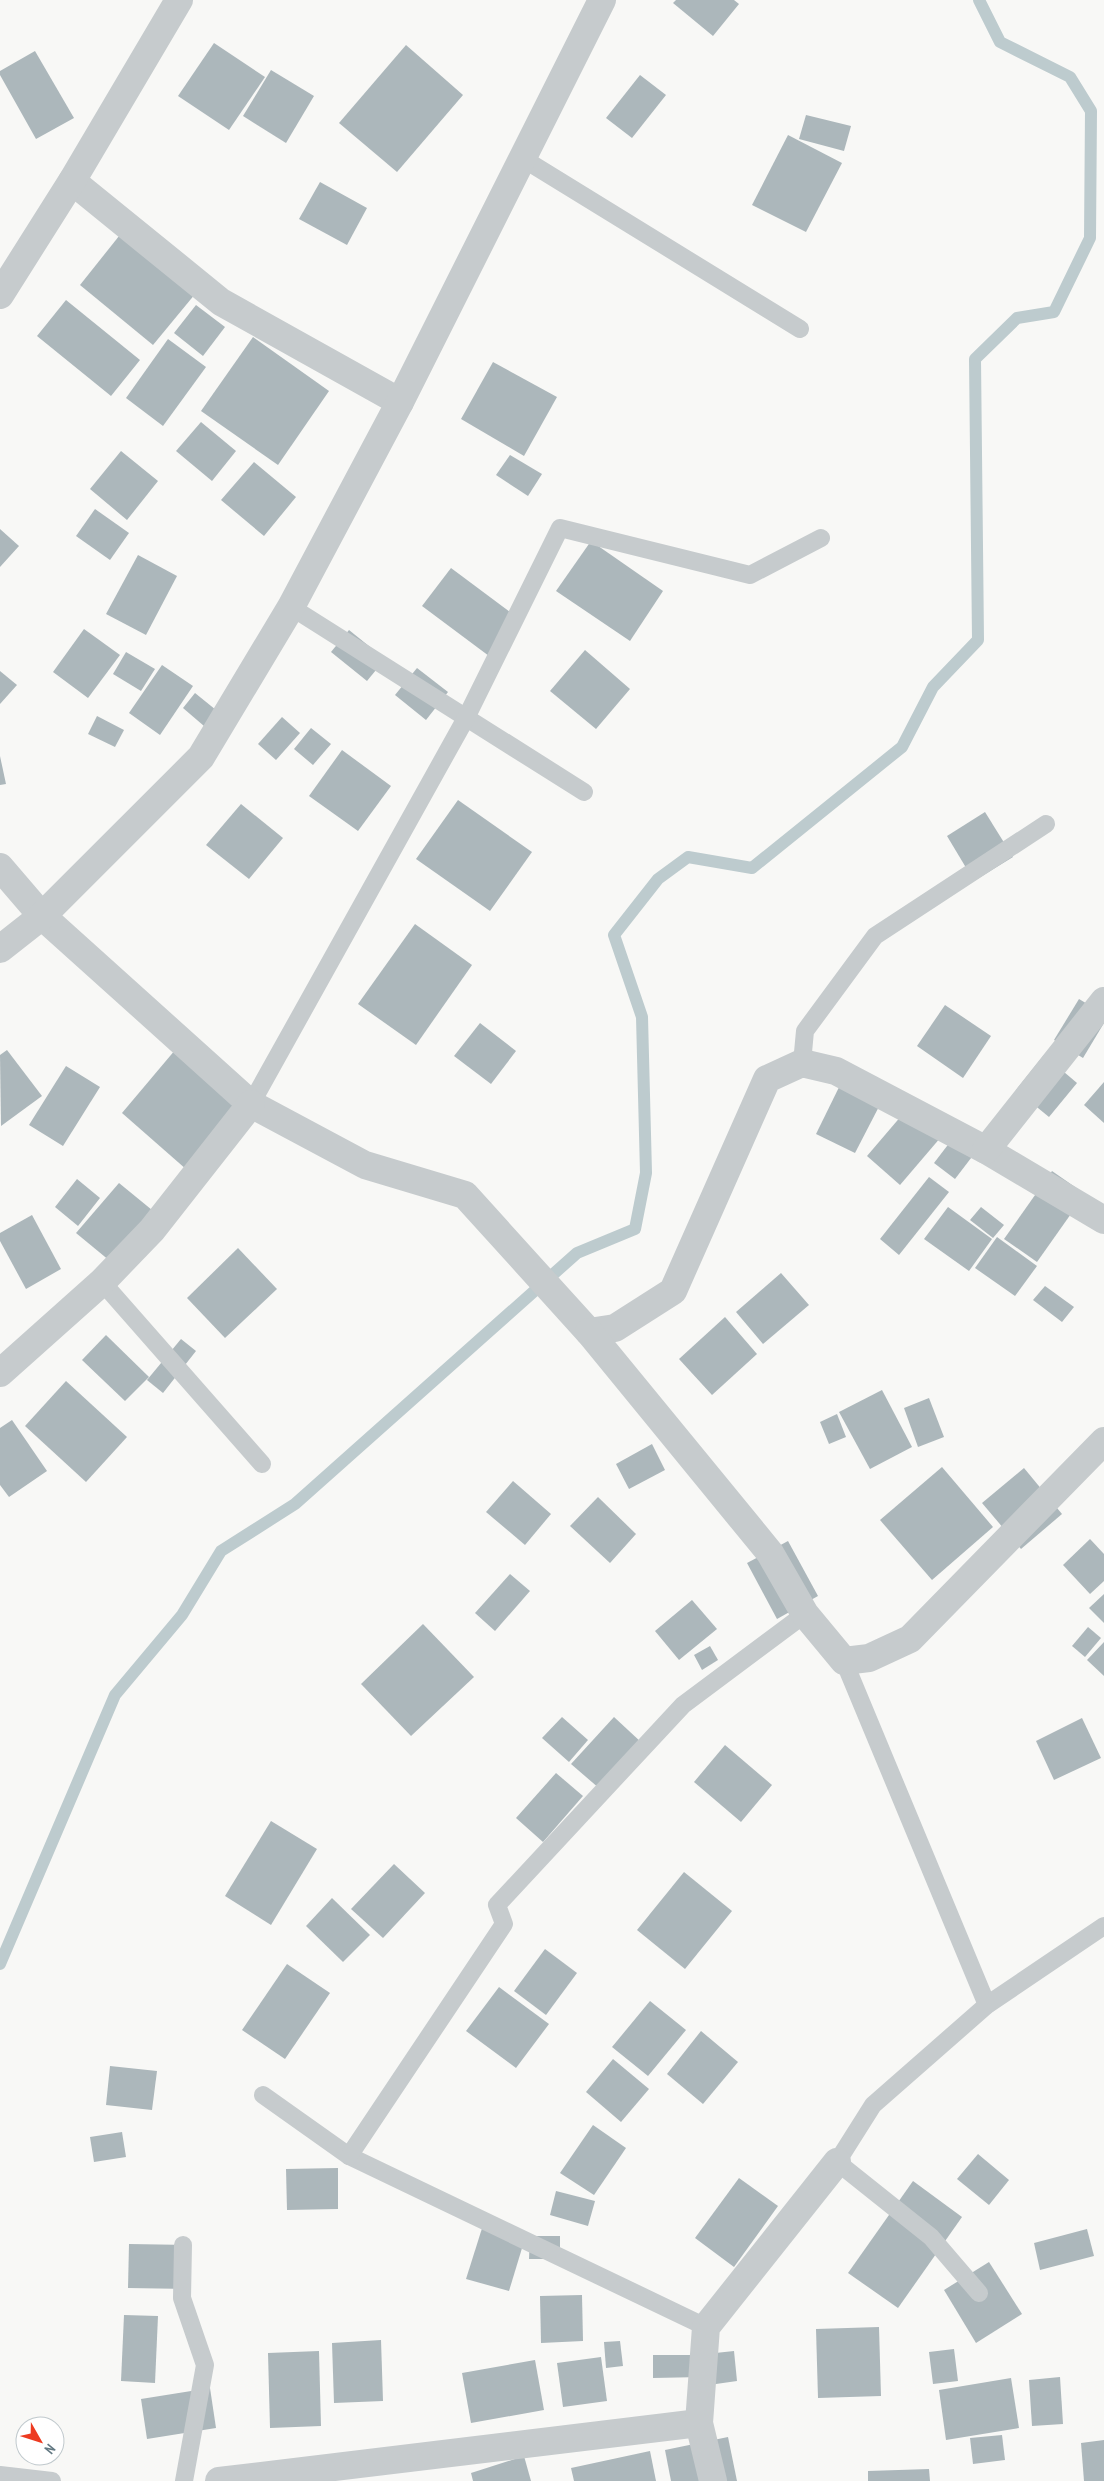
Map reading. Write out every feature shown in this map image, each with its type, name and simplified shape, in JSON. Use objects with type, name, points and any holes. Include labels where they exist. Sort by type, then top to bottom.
[{"type":"street","points":[[0,295],[72,181],[178,0]]},
{"type":"street","points":[[0,949],[42,916],[201,757],[291,607],[400,402],[602,0]]},
{"type":"street","points":[[72,181],[221,302],[400,402]]},
{"type":"street","points":[[0,867],[42,916],[251,1104],[365,1165],[465,1195],[589,1332],[770,1553],[805,1614],[844,1661],[869,1658],[910,1639],[1104,1442]]},
{"type":"street","points":[[986,1150],[1104,1001]]},
{"type":"street","points":[[589,1332],[615,1328],[673,1291],[767,1079],[802,1063],[836,1071],[986,1150],[1104,1220]]},
{"type":"street","points":[[0,1373],[102,1282],[152,1230],[251,1104]]},
{"type":"street","points":[[713,2481],[699,2423],[706,2327],[837,2162]]},
{"type":"street","points":[[220,2481],[699,2423]]},
{"type":"lane","points":[[522,158],[800,329]]},
{"type":"lane","points":[[251,1104],[466,718],[560,528],[750,575],[821,538]]},
{"type":"lane","points":[[291,607],[584,792]]},
{"type":"lane","points":[[802,1063],[805,1031],[875,936],[1046,824]]},
{"type":"lane","points":[[102,1282],[262,1464]]},
{"type":"lane","points":[[349,2156],[504,1924],[497,1905],[684,1705],[805,1614]]},
{"type":"lane","points":[[844,1661],[987,2005]]},
{"type":"lane","points":[[978,2294],[931,2237],[837,2162],[873,2105],[987,2005],[1104,1926]]},
{"type":"lane","points":[[263,2095],[349,2156],[706,2327]]},
{"type":"lane","points":[[182,2245],[182,2298],[205,2366],[184,2481]]},
{"type":"lane","points":[[0,2474],[52,2481]]},
{"type":"building","points":[[676,0],[734,0],[739,4],[713,36],[673,3]]},
{"type":"building","points":[[214,43],[265,77],[229,130],[178,96]]},
{"type":"building","points":[[406,45],[463,95],[397,172],[339,123]]},
{"type":"building","points":[[35,51],[74,118],[36,139],[0,75],[0,71]]},
{"type":"building","points":[[271,70],[314,96],[286,143],[243,116]]},
{"type":"building","points":[[640,75],[666,95],[632,138],[606,118]]},
{"type":"building","points":[[806,115],[851,126],[844,151],[799,139]]},
{"type":"building","points":[[788,135],[842,163],[806,232],[752,205]]},
{"type":"building","points":[[320,182],[367,208],[347,245],[299,219]]},
{"type":"building","points":[[131,221],[205,282],[153,345],[80,285]]},
{"type":"building","points":[[66,300],[140,360],[111,396],[37,336]]},
{"type":"building","points":[[196,305],[225,327],[203,356],[174,333]]},
{"type":"building","points":[[253,337],[329,391],[278,465],[201,411]]},
{"type":"building","points":[[168,339],[206,367],[163,426],[126,398]]},
{"type":"building","points":[[493,362],[557,397],[524,456],[461,419]]},
{"type":"building","points":[[201,422],[236,451],[212,481],[176,451]]},
{"type":"building","points":[[121,451],[158,481],[127,520],[90,489]]},
{"type":"building","points":[[510,455],[542,474],[528,496],[496,475]]},
{"type":"building","points":[[254,462],[296,497],[264,536],[221,500]]},
{"type":"building","points":[[95,509],[129,533],[110,560],[76,536]]},
{"type":"building","points":[[0,529],[19,546],[0,567]]},
{"type":"building","points":[[591,541],[663,591],[630,641],[556,591]]},
{"type":"building","points":[[138,555],[177,576],[146,635],[106,614]]},
{"type":"building","points":[[451,568],[518,618],[489,656],[422,606]]},
{"type":"building","points":[[84,629],[120,655],[88,698],[53,672]]},
{"type":"building","points":[[349,630],[385,659],[367,681],[331,652]]},
{"type":"building","points":[[585,650],[630,689],[596,729],[550,691]]},
{"type":"building","points":[[126,652],[155,669],[141,691],[113,674]]},
{"type":"building","points":[[162,665],[193,686],[160,735],[129,713]]},
{"type":"building","points":[[417,668],[448,692],[426,720],[395,695]]},
{"type":"building","points":[[0,671],[17,685],[0,704]]},
{"type":"building","points":[[195,693],[216,710],[204,726],[183,708]]},
{"type":"building","points":[[97,716],[124,730],[115,747],[88,734]]},
{"type":"building","points":[[282,717],[300,733],[276,760],[258,744]]},
{"type":"building","points":[[311,728],[331,744],[313,765],[294,749]]},
{"type":"building","points":[[342,750],[391,786],[358,831],[309,796]]},
{"type":"building","points":[[0,756],[6,784],[0,785]]},
{"type":"building","points":[[458,800],[532,852],[490,911],[416,859]]},
{"type":"building","points":[[241,804],[283,838],[249,879],[206,845]]},
{"type":"building","points":[[985,812],[1013,857],[974,881],[947,836]]},
{"type":"building","points":[[415,924],[472,965],[416,1045],[358,1004]]},
{"type":"building","points":[[1079,999],[1104,1014],[1104,1023],[1083,1058],[1054,1040]]},
{"type":"building","points":[[945,1005],[991,1036],[963,1078],[917,1046]]},
{"type":"building","points":[[480,1023],[516,1051],[491,1084],[454,1056]]},
{"type":"building","points":[[181,1043],[255,1106],[195,1177],[122,1113]]},
{"type":"building","points":[[7,1050],[42,1096],[1,1126],[0,1055]]},
{"type":"building","points":[[1044,1055],[1077,1083],[1049,1117],[1016,1090]]},
{"type":"building","points":[[66,1066],[100,1087],[63,1146],[29,1125]]},
{"type":"building","points":[[846,1073],[886,1093],[855,1153],[816,1134]]},
{"type":"building","points":[[1104,1082],[1104,1123],[1084,1105]]},
{"type":"building","points":[[908,1108],[941,1137],[900,1185],[867,1156]]},
{"type":"building","points":[[960,1129],[981,1145],[955,1179],[934,1163]]},
{"type":"building","points":[[1052,1171],[1085,1194],[1037,1262],[1004,1239]]},
{"type":"building","points":[[929,1177],[949,1192],[899,1255],[880,1239]]},
{"type":"building","points":[[77,1179],[100,1198],[78,1226],[55,1207]]},
{"type":"building","points":[[119,1183],[152,1210],[110,1261],[76,1233]]},
{"type":"building","points":[[948,1207],[992,1239],[969,1271],[924,1239]]},
{"type":"building","points":[[981,1207],[1004,1225],[993,1238],[970,1220]]},
{"type":"building","points":[[32,1215],[61,1269],[26,1289],[0,1241],[0,1233]]},
{"type":"building","points":[[997,1237],[1037,1266],[1015,1296],[975,1268]]},
{"type":"building","points":[[238,1248],[277,1289],[225,1338],[187,1298]]},
{"type":"building","points":[[781,1273],[809,1305],[763,1344],[736,1312]]},
{"type":"building","points":[[1045,1286],[1074,1307],[1062,1322],[1033,1300]]},
{"type":"building","points":[[725,1317],[757,1354],[712,1395],[679,1359]]},
{"type":"building","points":[[106,1335],[149,1377],[125,1401],[82,1360]]},
{"type":"building","points":[[181,1339],[196,1351],[163,1393],[147,1380]]},
{"type":"building","points":[[66,1381],[127,1437],[86,1482],[25,1426]]},
{"type":"building","points":[[882,1390],[912,1447],[870,1469],[839,1412]]},
{"type":"building","points":[[929,1398],[944,1437],[918,1447],[904,1408]]},
{"type":"building","points":[[837,1414],[846,1437],[829,1444],[820,1422]]},
{"type":"building","points":[[12,1420],[47,1471],[9,1497],[0,1485],[0,1428]]},
{"type":"building","points":[[652,1444],[665,1470],[629,1489],[616,1464]]},
{"type":"building","points":[[942,1467],[993,1527],[932,1580],[880,1520]]},
{"type":"building","points":[[1024,1468],[1062,1514],[1021,1549],[982,1503]]},
{"type":"building","points":[[513,1481],[551,1514],[525,1545],[486,1512]]},
{"type":"building","points":[[598,1497],[636,1534],[610,1563],[570,1526]]},
{"type":"building","points":[[1090,1539],[1104,1554],[1104,1581],[1090,1594],[1063,1565]]},
{"type":"building","points":[[788,1541],[818,1596],[777,1619],[747,1563]]},
{"type":"building","points":[[510,1574],[530,1591],[495,1631],[475,1613]]},
{"type":"building","points":[[1104,1594],[1104,1623],[1089,1608]]},
{"type":"building","points":[[692,1600],[717,1629],[679,1660],[655,1631]]},
{"type":"building","points":[[423,1624],[474,1677],[411,1736],[361,1684]]},
{"type":"building","points":[[1088,1627],[1101,1638],[1085,1657],[1072,1646]]},
{"type":"building","points":[[1104,1642],[1104,1676],[1087,1660]]},
{"type":"building","points":[[710,1646],[718,1660],[702,1670],[694,1655]]},
{"type":"building","points":[[562,1717],[588,1740],[569,1762],[542,1738]]},
{"type":"building","points":[[614,1717],[642,1743],[600,1789],[571,1764]]},
{"type":"building","points":[[1082,1718],[1101,1758],[1054,1780],[1036,1741]]},
{"type":"building","points":[[725,1745],[772,1785],[741,1822],[694,1782]]},
{"type":"building","points":[[556,1773],[583,1796],[543,1842],[516,1818]]},
{"type":"building","points":[[271,1821],[317,1849],[271,1925],[225,1896]]},
{"type":"building","points":[[394,1864],[425,1893],[383,1938],[351,1909]]},
{"type":"building","points":[[684,1872],[732,1911],[685,1969],[637,1930]]},
{"type":"building","points":[[332,1898],[370,1935],[343,1962],[306,1926]]},
{"type":"building","points":[[545,1949],[577,1973],[546,2015],[514,1991]]},
{"type":"building","points":[[287,1964],[330,1993],[285,2059],[242,2030]]},
{"type":"building","points":[[499,1987],[549,2024],[516,2068],[466,2031]]},
{"type":"building","points":[[650,2001],[686,2030],[648,2076],[612,2047]]},
{"type":"building","points":[[701,2031],[738,2062],[703,2104],[667,2074]]},
{"type":"building","points":[[613,2059],[649,2089],[621,2122],[586,2092]]},
{"type":"building","points":[[110,2066],[157,2071],[152,2110],[106,2105]]},
{"type":"building","points":[[593,2125],[626,2148],[594,2195],[560,2173]]},
{"type":"building","points":[[122,2132],[126,2157],[94,2162],[90,2137]]},
{"type":"building","points":[[978,2154],[1009,2180],[989,2205],[957,2179]]},
{"type":"building","points":[[338,2168],[338,2209],[287,2210],[286,2169]]},
{"type":"building","points":[[739,2178],[778,2206],[734,2267],[695,2238]]},
{"type":"building","points":[[913,2181],[962,2217],[898,2308],[848,2273]]},
{"type":"building","points":[[556,2191],[595,2201],[588,2226],[550,2215]]},
{"type":"building","points":[[484,2222],[526,2235],[509,2291],[466,2279]]},
{"type":"building","points":[[1087,2229],[1094,2256],[1040,2270],[1034,2243]]},
{"type":"building","points":[[530,2236],[560,2236],[560,2259],[529,2259]]},
{"type":"building","points":[[129,2244],[190,2245],[189,2289],[128,2288]]},
{"type":"building","points":[[989,2262],[1022,2314],[976,2343],[944,2290]]},
{"type":"building","points":[[582,2295],[583,2341],[541,2343],[540,2296]]},
{"type":"building","points":[[124,2315],[158,2316],[155,2383],[121,2381]]},
{"type":"building","points":[[879,2327],[881,2396],[818,2398],[816,2329]]},
{"type":"building","points":[[381,2340],[383,2401],[334,2403],[332,2343]]},
{"type":"building","points":[[620,2341],[623,2366],[606,2368],[604,2342]]},
{"type":"building","points":[[954,2349],[958,2381],[933,2384],[929,2352]]},
{"type":"building","points":[[319,2351],[321,2426],[270,2428],[268,2353]]},
{"type":"building","points":[[734,2351],[737,2381],[709,2385],[706,2354]]},
{"type":"building","points":[[653,2355],[702,2355],[702,2377],[653,2378]]},
{"type":"building","points":[[601,2357],[607,2401],[563,2407],[557,2363]]},
{"type":"building","points":[[535,2360],[544,2410],[471,2423],[462,2373]]},
{"type":"building","points":[[1060,2377],[1063,2424],[1032,2426],[1029,2380]]},
{"type":"building","points":[[1011,2378],[1019,2428],[946,2440],[939,2390]]},
{"type":"building","points":[[210,2388],[216,2428],[147,2439],[141,2399]]},
{"type":"building","points":[[1002,2435],[1005,2460],[973,2464],[970,2438]]},
{"type":"building","points":[[728,2437],[737,2481],[671,2481],[665,2450]]},
{"type":"building","points":[[1104,2440],[1104,2481],[1084,2481],[1081,2443]]},
{"type":"building","points":[[650,2451],[656,2481],[574,2481],[571,2468]]},
{"type":"building","points":[[524,2456],[531,2481],[473,2481],[471,2473]]},
{"type":"building","points":[[929,2469],[930,2481],[868,2481],[868,2471]]},
{"type":"waterway","points":[[0,1964],[115,1695],[182,1615],[221,1551],[295,1504],[577,1253],[635,1229],[646,1173],[642,1017],[614,935],[658,879],[688,857],[752,868],[902,747],[933,687],[978,640],[975,359],[1017,318],[1054,312],[1090,238],[1091,111],[1070,77],[1000,42],[979,0]]}]
